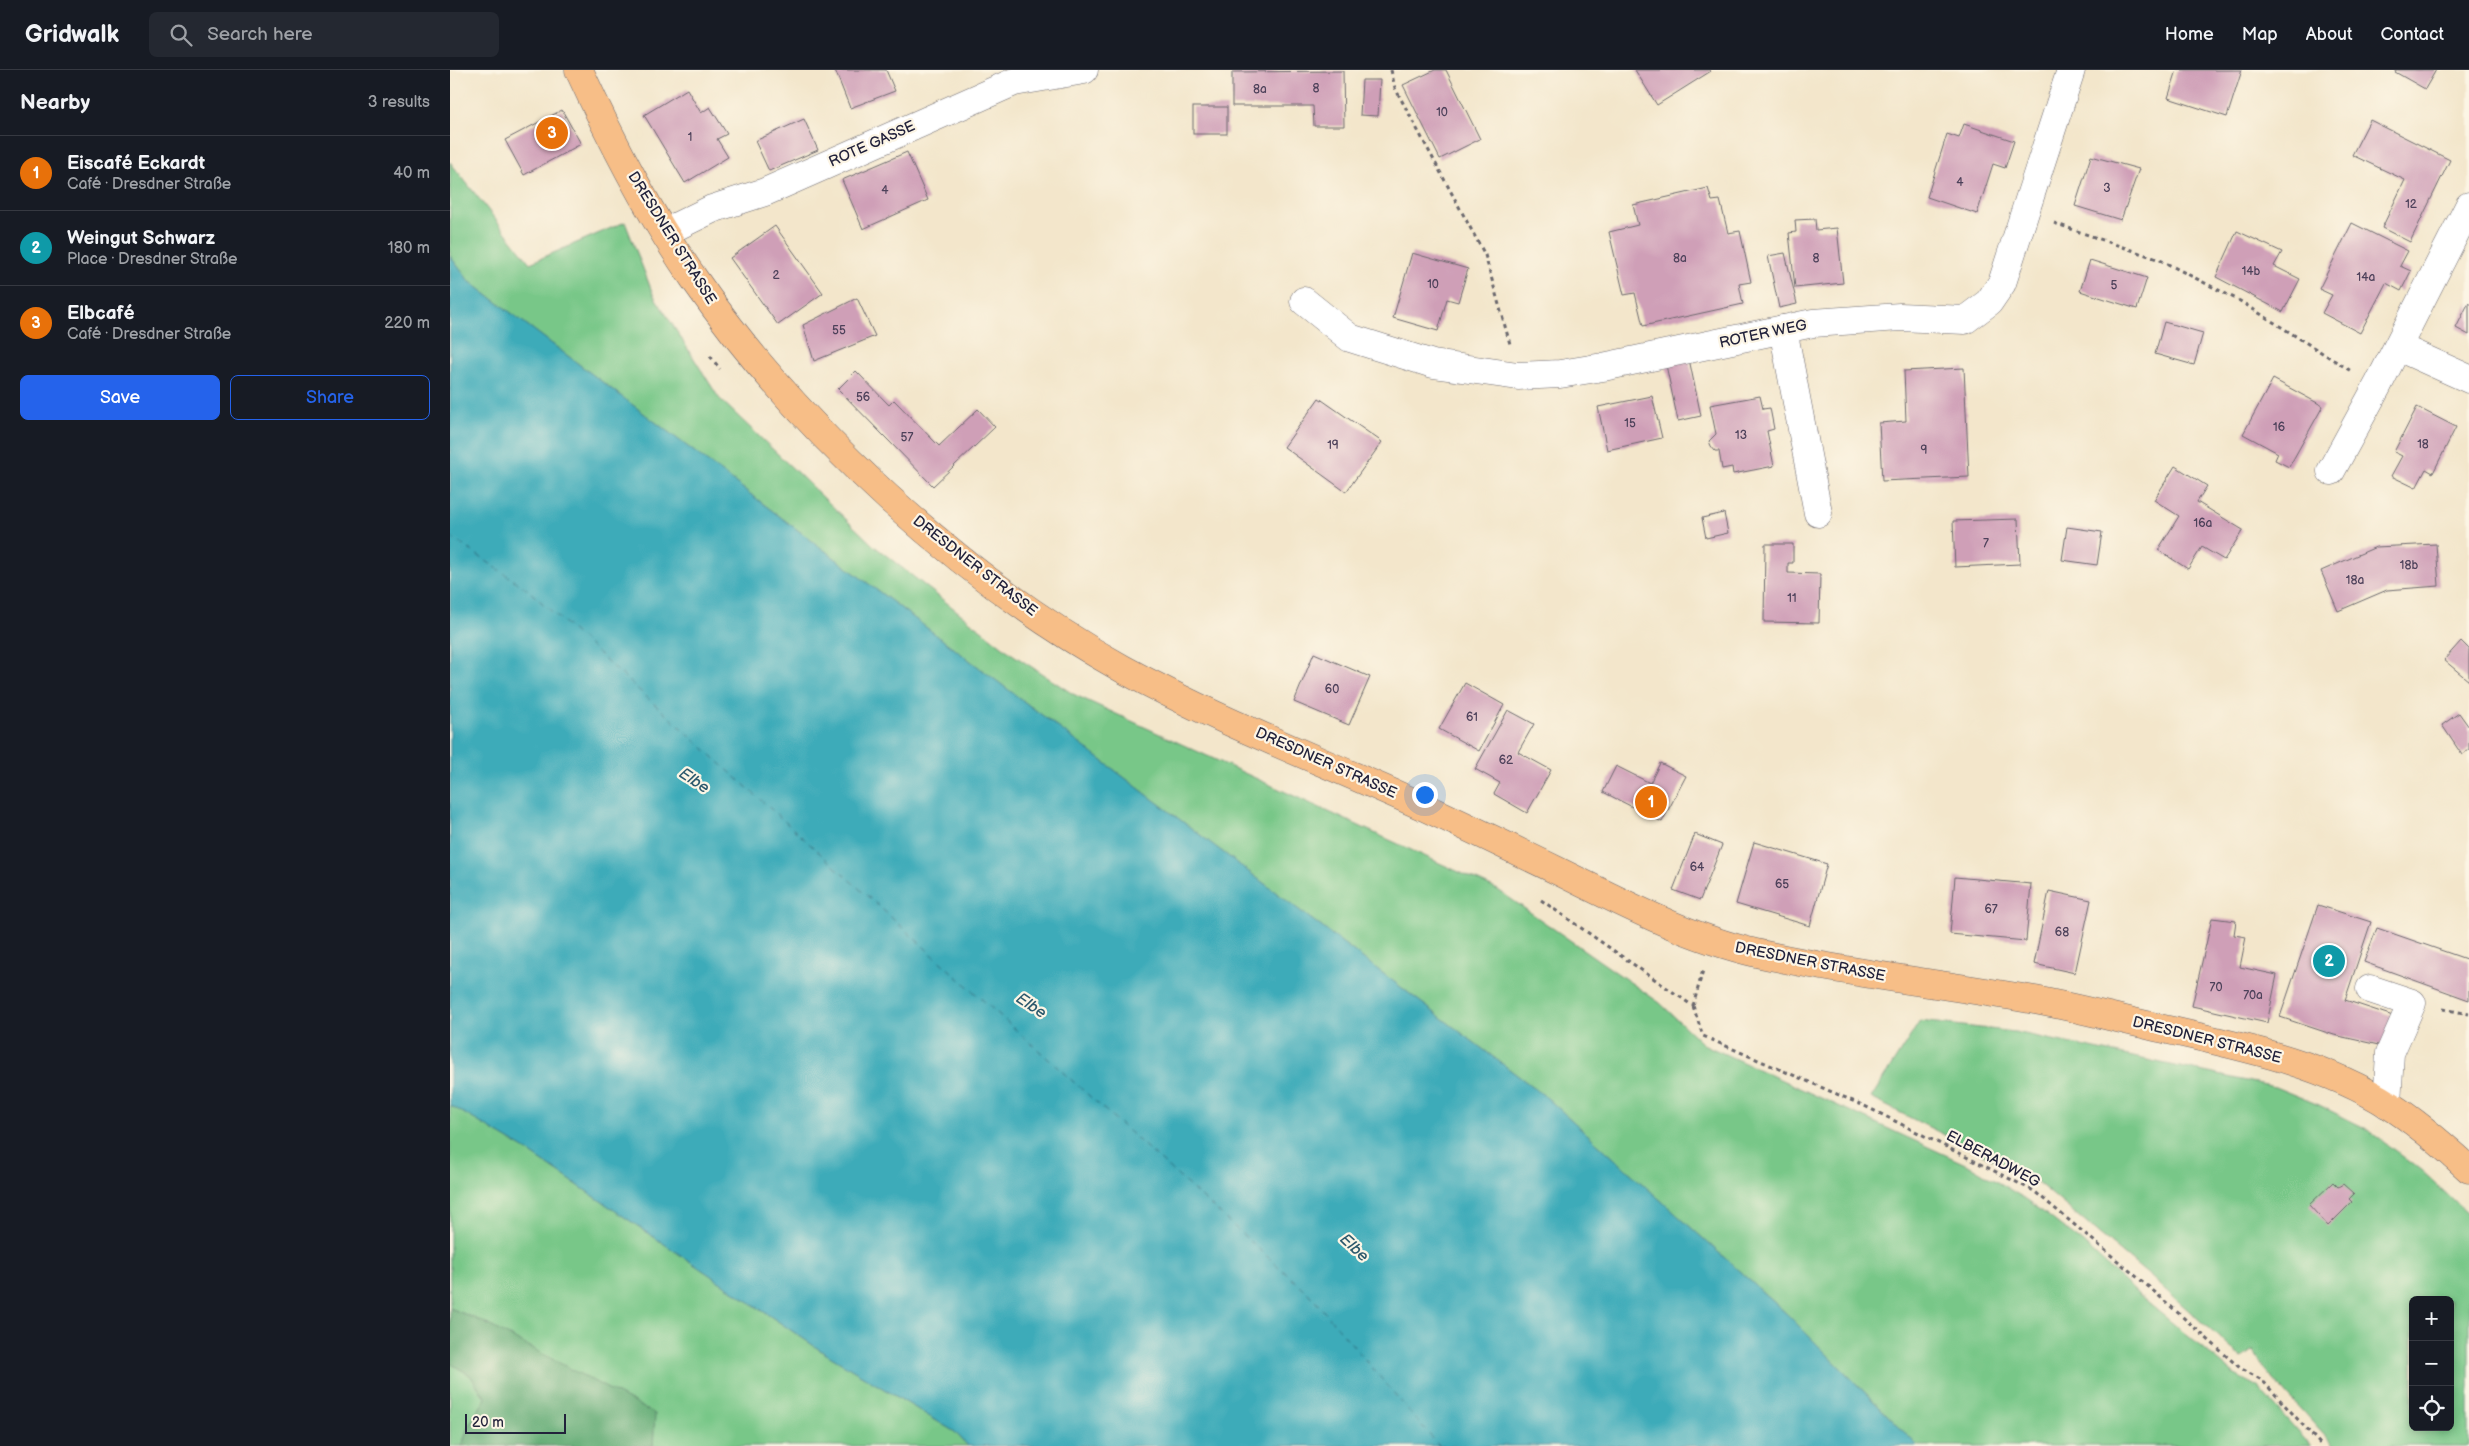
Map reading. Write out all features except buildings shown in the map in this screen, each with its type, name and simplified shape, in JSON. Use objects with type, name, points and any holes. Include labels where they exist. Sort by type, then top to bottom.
[{"type":"main road","name":"DRESDNER STRASSE","points":[[579,70],[645,200],[691,274],[718,313],[806,418],[912,517],[977,570],[1043,619],[1123,668],[1207,710],[1519,851],[1650,917],[1710,940],[1762,955],[1853,972],[2036,1000],[2234,1045],[2297,1062],[2387,1104],[2445,1146],[2469,1169]]},
{"type":"street","name":"ROTE GASSE","points":[[665,232],[712,209],[765,192],[1014,82],[1084,70]]},
{"type":"street","name":"ROTER WEG","points":[[1304,301],[1350,338],[1433,364],[1518,376],[1560,374],[1603,367],[1783,329],[1869,318],[1900,317],[1965,320],[1990,302],[2002,284],[2071,70]]},
{"type":"street","points":[[2331,472],[2378,385],[2469,206]]},
{"type":"street","points":[[1783,329],[1818,513]]},
{"type":"street","points":[[2398,346],[2469,379]]},
{"type":"street","points":[[2370,989],[2412,1003],[2390,1054],[2387,1104]]},
{"type":"path","points":[[1391,70],[1395,88],[1485,255],[1512,350]]},
{"type":"path","points":[[2055,223],[2160,260],[2240,301],[2335,362],[2378,385]]},
{"type":"path","name":"ELBERADWEG","points":[[1710,940],[1693,1006],[1703,1036],[1869,1108],[2034,1191],[2149,1286],[2240,1368],[2262,1380],[2322,1446]]},
{"type":"green space","points":[[450,162],[530,263],[625,222],[653,294],[719,398],[873,545],[1012,654],[1073,694],[1498,890],[1660,1003],[1703,1044],[1972,1167],[2029,1201],[2083,1243],[2141,1297],[2235,1375],[2258,1387],[2311,1446],[1918,1446],[1788,1315],[1546,1097],[469,281],[450,256]]},
{"type":"green space","points":[[1920,1021],[2015,1032],[2275,1087],[2319,1105],[2365,1128],[2422,1171],[2469,1215],[2469,1446],[2334,1446],[2264,1369],[2253,1350],[2242,1358],[2151,1277],[2036,1181],[1871,1098]]},
{"type":"green space","points":[[450,1105],[526,1150],[823,1352],[955,1432],[968,1446],[653,1446],[515,1341],[481,1321],[450,1308]]},
{"type":"green space","points":[[450,1308],[481,1321],[655,1414],[653,1446],[462,1446],[468,1427],[486,1398],[470,1375],[450,1363]]},
{"type":"green space","points":[[450,1363],[470,1375],[486,1399],[468,1427],[462,1446],[450,1446]]},
{"type":"water","name":"Elbe","points":[[450,256],[469,281],[1546,1097],[1788,1315],[1918,1446],[968,1446],[955,1432],[823,1352],[526,1150],[450,1105]]},
{"type":"ferry route","points":[[450,536],[528,590],[1310,1295],[1439,1446]]},
{"type":"place","name":"Elbcafé","points":[[552,133]]},
{"type":"place","name":"Eiscafé Eckardt","points":[[1651,802]]},
{"type":"place","name":"Weingut Schwarz","points":[[2329,961]]}]
